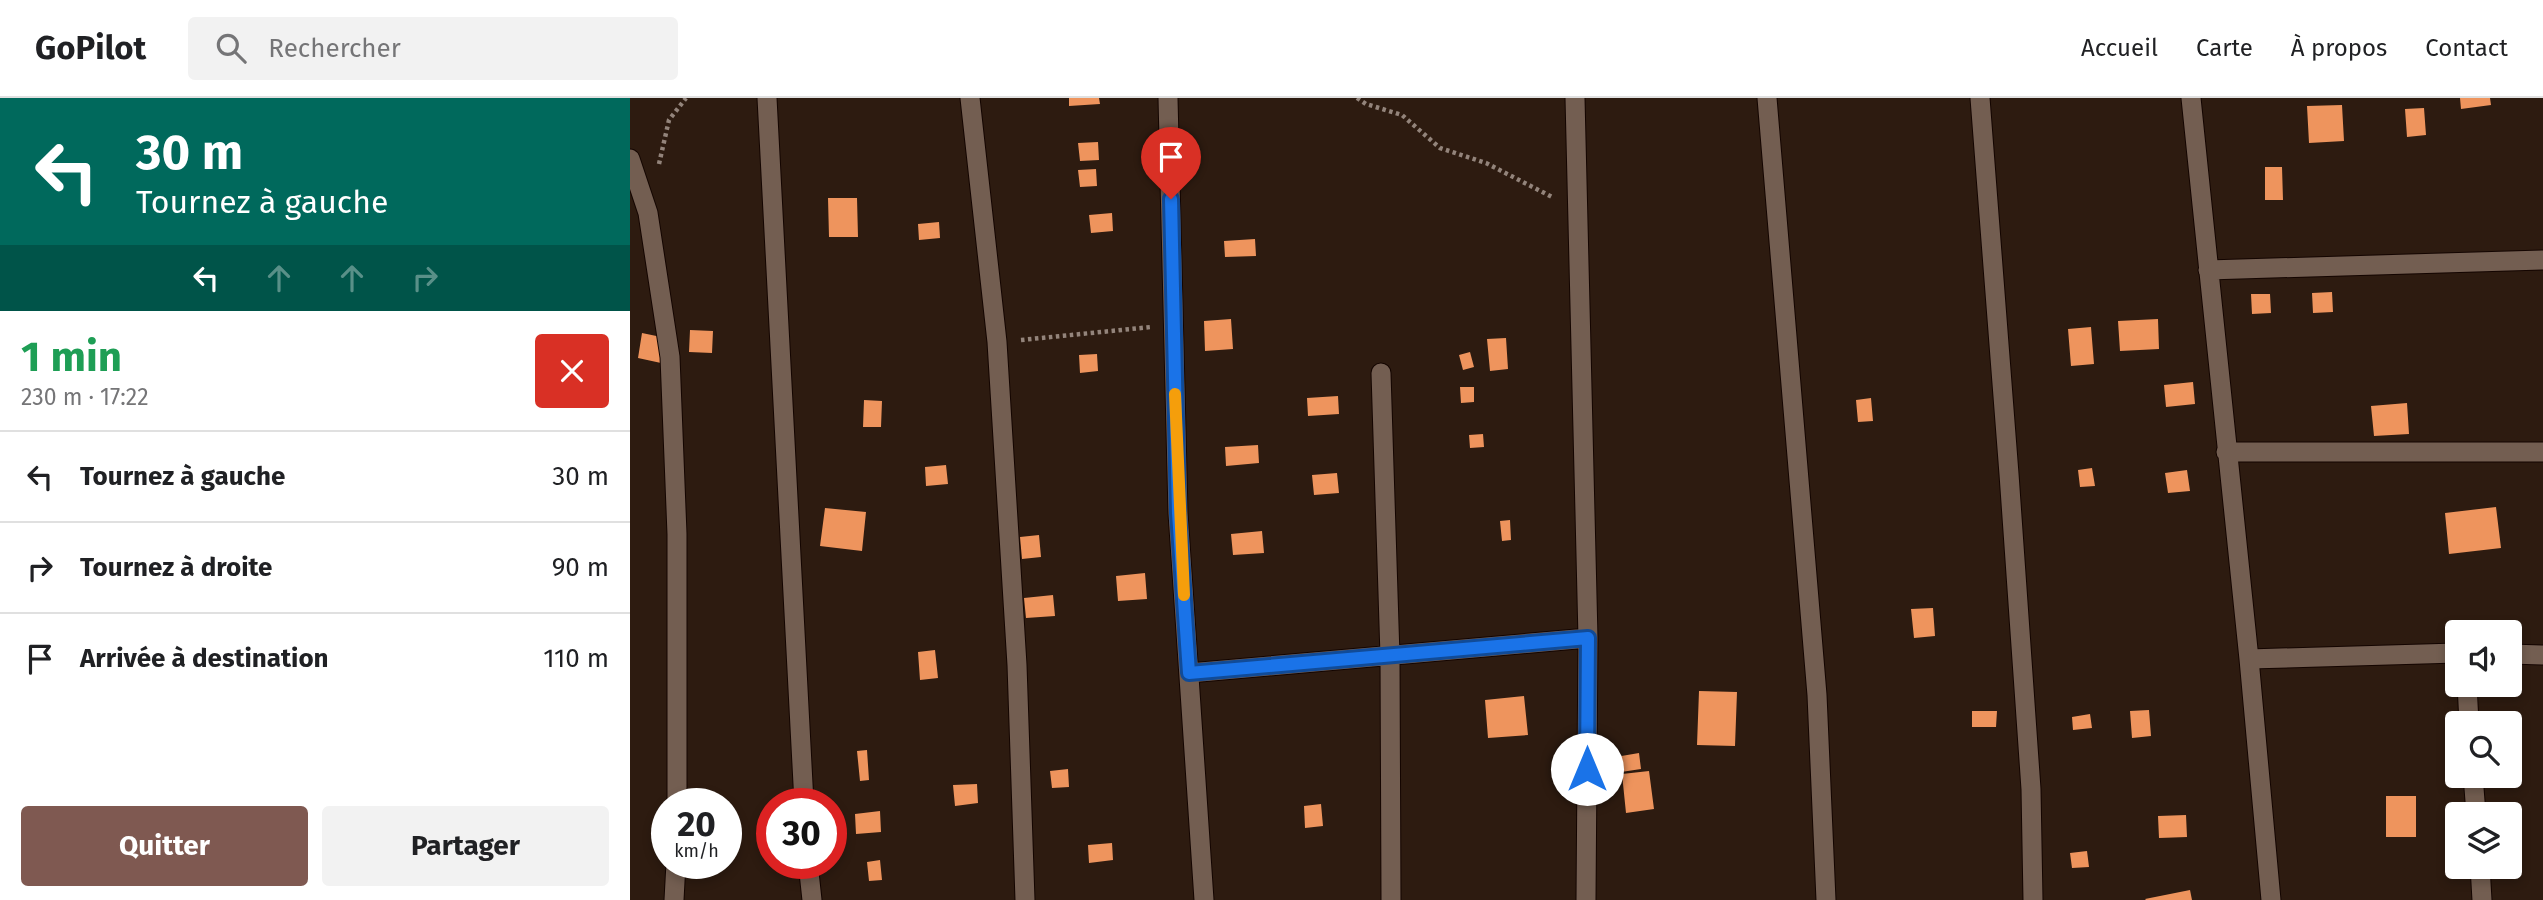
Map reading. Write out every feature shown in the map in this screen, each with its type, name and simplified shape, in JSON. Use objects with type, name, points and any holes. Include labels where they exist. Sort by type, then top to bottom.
[{"type":"street","points":[[767,98],[803,788]]},
{"type":"street","points":[[970,98],[997,342],[1017,665],[1025,900]]},
{"type":"street","points":[[1168,98],[1178,513],[1204,900]]},
{"type":"street","points":[[1575,98],[1588,638],[1586,900]]},
{"type":"street","points":[[1767,98],[1816,695],[1826,900]]},
{"type":"street","points":[[1980,98],[2030,775],[2033,900]]},
{"type":"street","points":[[2191,98],[2271,900]]},
{"type":"street","points":[[630,159],[648,213],[670,357],[677,534],[677,788]]},
{"type":"street","points":[[2208,270],[2543,260]]},
{"type":"street","points":[[1381,373],[1390,656],[1391,900]]},
{"type":"street","points":[[2226,452],[2543,452]]},
{"type":"street","points":[[1189,673],[1588,638]]},
{"type":"street","points":[[2249,659],[2445,653]]},
{"type":"street","points":[[2522,654],[2543,655]]},
{"type":"street","points":[[674,900],[675,879]]},
{"type":"street","points":[[810,879],[812,900]]},
{"type":"street","points":[[2481,879],[2482,900]]},
{"type":"path","points":[[657,173],[669,120],[686,98]]},
{"type":"path","points":[[1357,98],[1366,104],[1402,115],[1440,148],[1486,163],[1579,212]]},
{"type":"path","points":[[997,342],[1173,325]]},
{"type":"building","points":[[1069,98],[1099,98],[1100,104],[1069,106]]},
{"type":"building","points":[[2460,98],[2490,98],[2491,105],[2461,109]]},
{"type":"building","points":[[2342,105],[2344,141],[2309,143],[2307,106]]},
{"type":"building","points":[[2424,108],[2426,135],[2407,137],[2405,109]]},
{"type":"building","points":[[1098,142],[1099,160],[1080,161],[1078,143]]},
{"type":"building","points":[[2265,167],[2282,167],[2283,200],[2265,200]]},
{"type":"building","points":[[1096,169],[1097,186],[1080,187],[1078,170]]},
{"type":"building","points":[[828,198],[857,198],[858,237],[829,237]]},
{"type":"building","points":[[1112,213],[1113,231],[1091,233],[1089,215]]},
{"type":"building","points":[[939,222],[940,238],[919,240],[918,224]]},
{"type":"building","points":[[1255,239],[1256,256],[1225,257],[1224,241]]},
{"type":"building","points":[[2332,292],[2333,312],[2313,313],[2312,293]]},
{"type":"building","points":[[2251,294],[2270,294],[2271,313],[2252,314]]},
{"type":"building","points":[[1231,319],[1233,349],[1205,351],[1204,321]]},
{"type":"building","points":[[2158,319],[2159,349],[2120,351],[2118,321]]},
{"type":"building","points":[[2091,327],[2094,364],[2071,366],[2068,329]]},
{"type":"building","points":[[690,330],[713,331],[712,353],[689,352]]},
{"type":"building","points":[[642,333],[666,338],[661,363],[638,358]]},
{"type":"building","points":[[1506,338],[1508,369],[1490,371],[1487,339]]},
{"type":"building","points":[[1470,352],[1474,367],[1463,370],[1459,355]]},
{"type":"building","points":[[1097,354],[1098,371],[1080,373],[1079,355]]},
{"type":"building","points":[[2193,382],[2195,404],[2166,407],[2164,385]]},
{"type":"building","points":[[1460,387],[1474,387],[1474,402],[1461,403]]},
{"type":"building","points":[[1338,396],[1339,414],[1308,416],[1307,398]]},
{"type":"building","points":[[1871,398],[1873,421],[1858,422],[1856,400]]},
{"type":"building","points":[[864,400],[882,401],[881,427],[863,427]]},
{"type":"building","points":[[2407,403],[2409,434],[2374,436],[2371,406]]},
{"type":"building","points":[[1483,434],[1484,447],[1470,448],[1469,435]]},
{"type":"building","points":[[1258,445],[1259,463],[1226,466],[1225,447]]},
{"type":"building","points":[[946,465],[948,484],[926,486],[925,467]]},
{"type":"building","points":[[2092,468],[2095,486],[2080,487],[2078,470]]},
{"type":"building","points":[[2187,470],[2190,491],[2168,493],[2165,473]]},
{"type":"building","points":[[1337,473],[1339,493],[1314,495],[1312,475]]},
{"type":"building","points":[[2496,507],[2501,548],[2449,554],[2445,513]]},
{"type":"building","points":[[825,508],[866,512],[862,551],[820,546]]},
{"type":"building","points":[[1510,520],[1511,540],[1502,541],[1500,521]]},
{"type":"building","points":[[1262,531],[1264,553],[1233,555],[1231,534]]},
{"type":"building","points":[[1039,535],[1041,557],[1022,559],[1020,537]]},
{"type":"building","points":[[1145,573],[1147,599],[1118,601],[1116,576]]},
{"type":"building","points":[[1053,595],[1055,616],[1026,618],[1024,598]]},
{"type":"building","points":[[1933,608],[1935,636],[1914,638],[1911,609]]},
{"type":"building","points":[[935,650],[938,678],[920,680],[918,652]]},
{"type":"building","points":[[1699,691],[1737,692],[1735,746],[1697,745]]},
{"type":"building","points":[[1524,696],[1528,735],[1488,738],[1485,700]]},
{"type":"building","points":[[2149,710],[2151,736],[2132,738],[2130,711]]},
{"type":"building","points":[[1972,711],[1997,711],[1996,727],[1972,727]]},
{"type":"building","points":[[2090,714],[2092,728],[2073,730],[2072,717]]},
{"type":"building","points":[[867,750],[869,780],[860,781],[857,751]]},
{"type":"building","points":[[1639,753],[1641,769],[1601,775],[1598,760]]},
{"type":"building","points":[[1068,769],[1069,787],[1052,788],[1050,771]]},
{"type":"building","points":[[1649,771],[1654,809],[1626,813],[1622,774]]},
{"type":"building","points":[[977,784],[978,803],[955,806],[953,785]]},
{"type":"building","points":[[2386,796],[2416,796],[2416,837],[2386,837]]},
{"type":"building","points":[[1321,804],[1323,826],[1305,828],[1304,806]]},
{"type":"building","points":[[880,811],[881,832],[856,834],[855,814]]},
{"type":"building","points":[[2186,815],[2187,837],[2159,838],[2158,816]]},
{"type":"building","points":[[1112,843],[1113,860],[1089,863],[1088,845]]},
{"type":"building","points":[[2087,851],[2089,867],[2072,868],[2070,853]]},
{"type":"building","points":[[880,860],[882,880],[869,881],[867,862]]},
{"type":"building","points":[[2190,890],[2192,900],[2145,899]]},
{"type":"slow traffic","points":[[1175,394],[1178,513],[1184,595]]},
{"type":"route","points":[[1171,199],[1178,513],[1189,673],[1588,638],[1587,769]]}]
